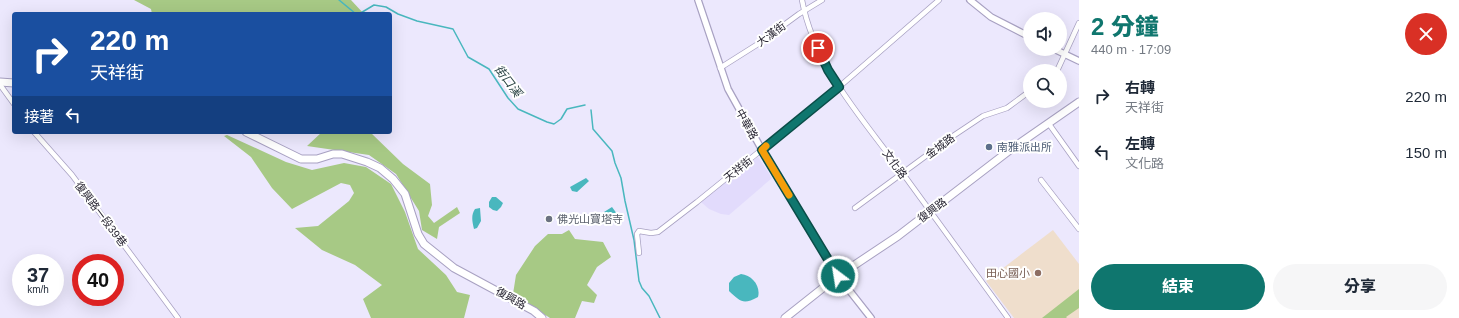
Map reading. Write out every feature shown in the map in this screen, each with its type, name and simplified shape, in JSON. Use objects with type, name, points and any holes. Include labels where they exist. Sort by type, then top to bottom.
[{"type":"main road","points":[[0,82],[12,83]]},
{"type":"main road","name":"復興路","points":[[785,318],[838,276],[888,243],[1010,150],[1079,102]]},
{"type":"main road","name":"復興路","points":[[250,134],[301,159],[317,159],[333,154],[342,154],[380,168],[393,178],[405,194],[418,234],[424,244],[454,268],[534,311],[542,318]]},
{"type":"street","name":"中華路","points":[[698,0],[728,89],[762,150],[838,276],[872,318]]},
{"type":"street","name":"文化路","points":[[802,0],[805,18],[822,58],[839,87],[1008,318]]},
{"type":"street","name":"大漢街","points":[[720,68],[822,0]]},
{"type":"street","name":"天祥街","points":[[639,253],[637,234],[639,231],[652,233],[658,232],[839,87],[939,0]]},
{"type":"street","points":[[970,0],[990,17],[1023,34]]},
{"type":"street","points":[[1067,50],[1079,23]]},
{"type":"street","points":[[1067,55],[1079,61]]},
{"type":"street","points":[[0,82],[1,86],[12,101]]},
{"type":"street","name":"金城路","points":[[855,208],[983,116],[1007,108],[1023,96]]},
{"type":"street","points":[[1049,124],[1079,166]]},
{"type":"street","name":"復興路一段39巷","points":[[36,134],[72,175],[178,318]]},
{"type":"street","points":[[1041,180],[1079,229]]},
{"type":"shaded area","points":[[758,157],[772,178],[729,215],[721,214],[709,209],[701,202]]},
{"type":"shaded area","name":"田心國小","points":[[1053,230],[1079,264],[1079,318],[1014,318],[986,281]]},
{"type":"green space","points":[[134,0],[351,0],[362,12],[152,12],[151,9]]},
{"type":"green space","points":[[320,134],[372,134],[403,164],[430,184],[432,205],[428,216],[434,223],[457,207],[460,213],[439,227],[437,239],[422,230],[419,211],[396,174],[369,155],[307,146]]},
{"type":"green space","points":[[227,135],[286,162],[312,170],[344,163],[366,167],[391,184],[405,212],[418,249],[446,275],[457,292],[470,295],[464,318],[371,318],[363,299],[382,285],[355,265],[322,250],[295,228],[318,226],[349,201],[354,193],[350,185],[341,183],[292,209],[272,188],[251,157],[224,136]]},
{"type":"green space","points":[[569,230],[575,239],[603,242],[611,257],[597,267],[587,285],[597,295],[594,303],[582,301],[575,318],[550,318],[513,294],[516,275],[535,246],[548,234],[562,234]]},
{"type":"green space","points":[[1079,289],[1079,308],[1066,317],[1067,318],[1042,318]]},
{"type":"water","points":[[586,178],[589,181],[577,192],[572,191],[570,187]]},
{"type":"water","points":[[492,197],[496,197],[503,203],[497,211],[489,207],[489,202]]},
{"type":"water","points":[[612,207],[620,218],[613,221],[604,212]]},
{"type":"water","points":[[480,208],[481,221],[477,228],[474,229],[472,216],[475,209]]},
{"type":"water","points":[[741,274],[749,276],[755,282],[759,293],[758,297],[745,302],[736,298],[729,291],[729,283],[734,277]]},
{"type":"waterway","name":"街口溪","points":[[339,0],[354,12]]},
{"type":"waterway","name":"街口溪","points":[[362,12],[374,5],[386,7],[398,14],[417,21],[453,29],[468,57],[489,69],[508,98],[518,109],[547,122],[554,124],[561,119],[567,109],[585,105]]},
{"type":"waterway","name":"街口溪","points":[[591,110],[593,129],[612,151],[621,178],[634,240],[639,281],[642,288],[649,296],[660,318]]},
{"type":"slow traffic","points":[[766,146],[762,150],[789,195]]},
{"type":"place","name":"南雅派出所","points":[[989,147]]},
{"type":"place","name":"佛光山寶塔寺","points":[[549,219]]},
{"type":"place","name":"田心國小","points":[[1038,273]]},
{"type":"route","points":[[818,48],[828,70],[839,87],[762,150],[838,276]]}]
